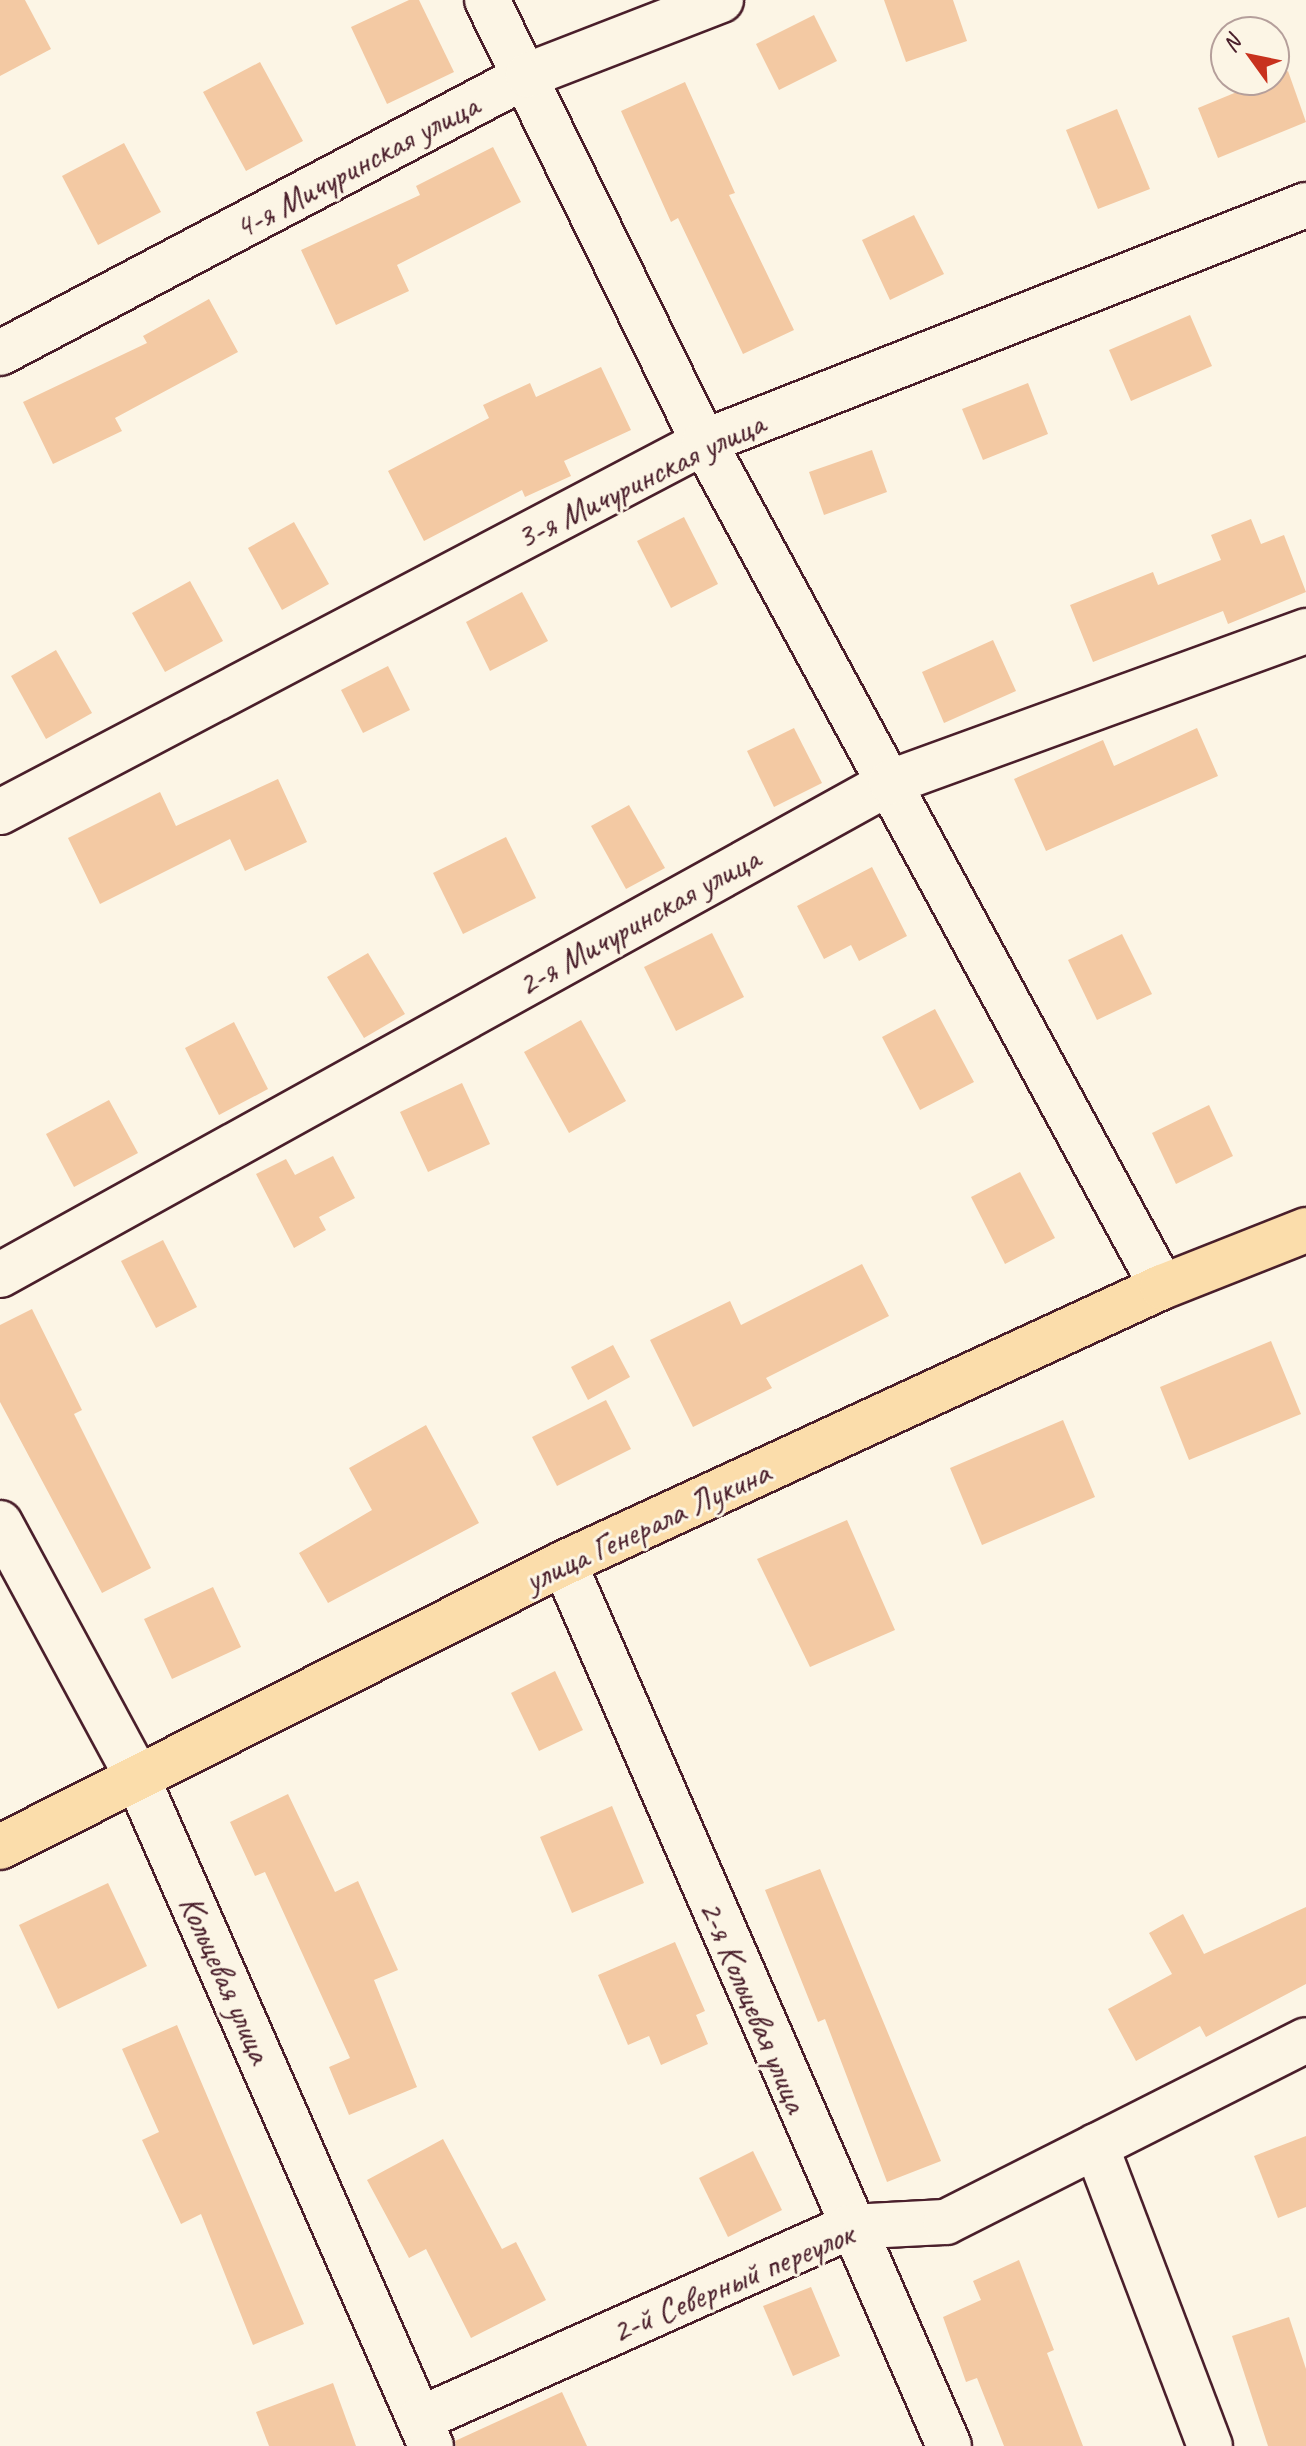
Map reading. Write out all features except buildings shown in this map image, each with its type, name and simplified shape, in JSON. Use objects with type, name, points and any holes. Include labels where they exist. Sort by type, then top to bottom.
[{"type":"main road","name":"улица Генерала Лукина","points":[[0,1847],[136,1775],[564,1563],[1162,1287],[1306,1230]]},
{"type":"street","points":[[487,0],[528,75],[704,442],[1162,1287]]},
{"type":"street","name":"4-я Мичуринская улица","points":[[0,353],[528,75],[721,0]]},
{"type":"street","name":"3-я Мичуринская улица","points":[[0,812],[704,442],[1306,205]]},
{"type":"street","name":"2-я Мичуринская улица","points":[[0,1275],[891,782],[1306,631]]},
{"type":"street","name":"Кольцевая улица","points":[[0,1523],[136,1775],[425,2432]]},
{"type":"street","name":"2-я Кольцевая улица","points":[[564,1563],[849,2227],[949,2446]]},
{"type":"street","name":"2-й Северный переулок","points":[[425,2432],[849,2227],[946,2222],[1306,2040]]},
{"type":"street","points":[[1096,2146],[1210,2446]]}]
